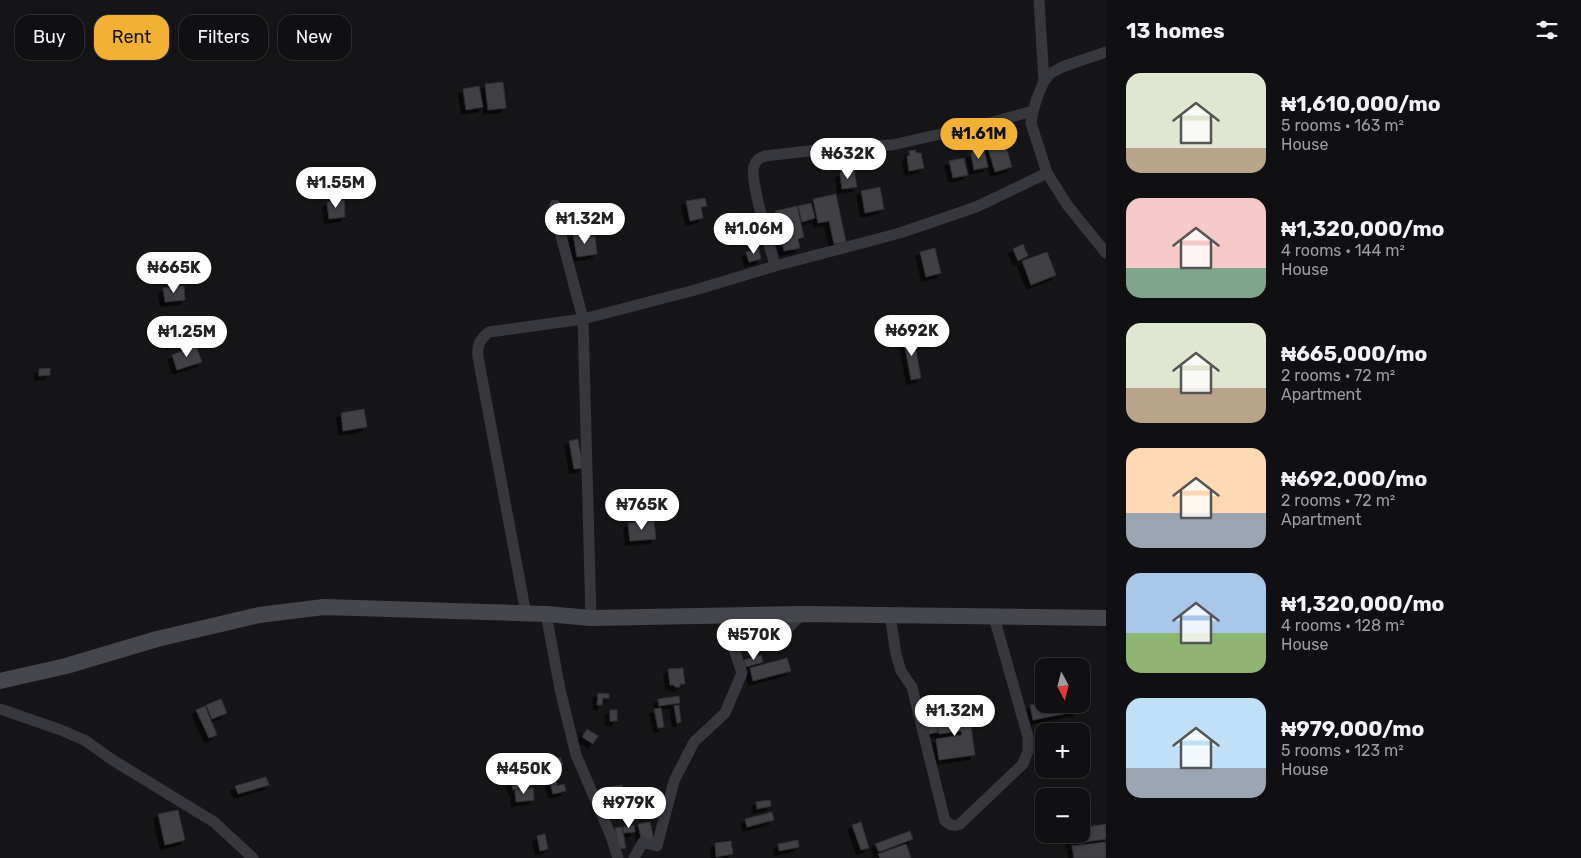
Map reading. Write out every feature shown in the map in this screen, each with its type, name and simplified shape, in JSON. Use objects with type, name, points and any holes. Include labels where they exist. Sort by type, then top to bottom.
[{"type":"street","points":[[1038,0],[1044,81]]},
{"type":"street","points":[[1106,52],[1052,72],[1044,81],[1032,111],[1031,124],[1047,173],[1068,206],[1106,253]]},
{"type":"street","points":[[775,266],[753,183],[753,167],[757,159],[765,156],[843,147],[900,143],[989,123],[1032,111]]},
{"type":"street","points":[[526,614],[477,346],[480,338],[489,332],[584,318],[695,290],[775,266],[900,233],[976,208],[1047,173]]},
{"type":"street","points":[[555,205],[555,213],[584,318],[591,618]]},
{"type":"street","points":[[0,681],[66,666],[157,639],[259,615],[324,607],[546,614],[591,618],[802,614],[1106,618]]},
{"type":"street","points":[[546,614],[560,690],[576,755],[611,836],[618,858]]},
{"type":"street","points":[[634,858],[643,842],[657,846],[674,781],[694,742],[720,719],[730,705],[742,673],[734,646],[784,631],[802,614]]},
{"type":"street","points":[[890,615],[896,654],[902,671],[912,687],[946,821],[950,825],[955,826],[960,824],[1023,764],[1028,751],[1028,737],[994,616]]},
{"type":"street","points":[[0,709],[86,741],[111,759],[214,822],[253,858]]},
{"type":"building","points":[[503,82],[506,108],[488,110],[485,84]]},
{"type":"building","points":[[479,86],[483,107],[466,110],[463,89]]},
{"type":"building","points":[[1004,140],[1012,167],[995,172],[987,145]]},
{"type":"building","points":[[915,150],[916,153],[921,153],[924,168],[909,171],[907,156],[910,155],[909,151]]},
{"type":"building","points":[[984,150],[988,167],[974,170],[971,153]]},
{"type":"building","points":[[964,158],[968,175],[953,178],[949,161]]},
{"type":"building","points":[[854,171],[857,187],[842,189],[840,173]]},
{"type":"building","points":[[880,187],[884,209],[865,213],[861,191]]},
{"type":"building","points":[[836,194],[846,242],[834,244],[829,221],[818,223],[813,199]]},
{"type":"building","points":[[705,198],[707,206],[701,207],[703,218],[690,221],[686,201]]},
{"type":"building","points":[[344,200],[345,217],[329,219],[327,202]]},
{"type":"building","points":[[811,203],[815,218],[802,222],[798,206]]},
{"type":"building","points":[[797,206],[804,237],[798,239],[800,248],[784,251],[775,211]]},
{"type":"building","points":[[587,232],[588,237],[595,236],[597,254],[577,257],[573,234]]},
{"type":"building","points":[[1023,244],[1028,256],[1018,261],[1013,249]]},
{"type":"building","points":[[935,248],[941,273],[926,277],[920,252]]},
{"type":"building","points":[[759,249],[761,259],[749,262],[746,252]]},
{"type":"building","points":[[1047,252],[1056,275],[1031,285],[1022,261]]},
{"type":"building","points":[[184,286],[185,300],[165,302],[163,288]]},
{"type":"building","points":[[913,334],[921,378],[911,380],[903,336]]},
{"type":"building","points":[[196,346],[202,362],[177,370],[172,355]]},
{"type":"building","points":[[50,368],[50,375],[39,376],[39,369]]},
{"type":"building","points":[[364,409],[367,427],[343,431],[341,413]]},
{"type":"building","points":[[578,439],[583,468],[574,469],[569,441]]},
{"type":"building","points":[[654,520],[656,539],[630,541],[628,523]]},
{"type":"building","points":[[761,655],[763,662],[746,667],[744,660]]},
{"type":"building","points":[[787,658],[791,671],[753,681],[750,668]]},
{"type":"building","points":[[683,668],[685,684],[680,684],[680,687],[670,685],[668,669]]},
{"type":"building","points":[[598,693],[609,694],[609,698],[603,698],[602,705],[597,705]]},
{"type":"building","points":[[679,696],[680,703],[659,706],[658,699]]},
{"type":"building","points":[[221,699],[227,713],[212,719],[206,705]]},
{"type":"building","points":[[1035,704],[1035,713],[1068,713],[1033,720],[1030,705]]},
{"type":"building","points":[[679,705],[681,722],[677,723],[674,706]]},
{"type":"building","points":[[205,706],[217,735],[209,738],[196,710]]},
{"type":"building","points":[[661,708],[664,727],[658,728],[654,709]]},
{"type":"building","points":[[610,710],[617,710],[617,721],[610,721]]},
{"type":"building","points":[[969,712],[975,755],[939,760],[936,739],[962,735],[961,731],[939,734],[936,717]]},
{"type":"building","points":[[935,717],[938,732],[929,734],[926,718]]},
{"type":"building","points":[[587,729],[598,736],[593,744],[582,737]]},
{"type":"building","points":[[561,758],[563,765],[554,768],[556,773],[550,775],[546,762]]},
{"type":"building","points":[[536,765],[537,770],[517,774],[516,769]]},
{"type":"building","points":[[516,773],[518,789],[513,790],[510,774]]},
{"type":"building","points":[[266,777],[269,785],[238,794],[235,786]]},
{"type":"building","points":[[556,780],[557,786],[564,784],[566,791],[553,794],[550,782]]},
{"type":"building","points":[[622,785],[624,801],[604,804],[602,788]]},
{"type":"building","points":[[533,788],[534,800],[516,802],[515,790]]},
{"type":"building","points":[[770,800],[771,806],[757,809],[756,802]]},
{"type":"building","points":[[178,810],[185,840],[165,845],[158,814]]},
{"type":"building","points":[[772,812],[774,820],[747,827],[745,819]]},
{"type":"building","points":[[650,822],[654,840],[642,842],[638,824]]},
{"type":"building","points":[[861,822],[869,848],[861,850],[852,825]]},
{"type":"building","points":[[1106,824],[1106,839],[1090,841],[1090,827]]},
{"type":"building","points":[[634,825],[635,832],[624,833],[623,827]]},
{"type":"building","points":[[622,827],[626,848],[619,849],[615,828]]},
{"type":"building","points":[[910,831],[913,839],[879,852],[875,844]]},
{"type":"building","points":[[545,834],[548,849],[540,851],[537,836]]},
{"type":"building","points":[[798,840],[799,847],[779,851],[778,844]]},
{"type":"building","points":[[731,841],[733,854],[716,857],[715,843]]},
{"type":"building","points":[[1106,842],[1106,858],[1074,858],[1072,846]]},
{"type":"building","points":[[906,844],[911,858],[880,858],[878,854]]}]
